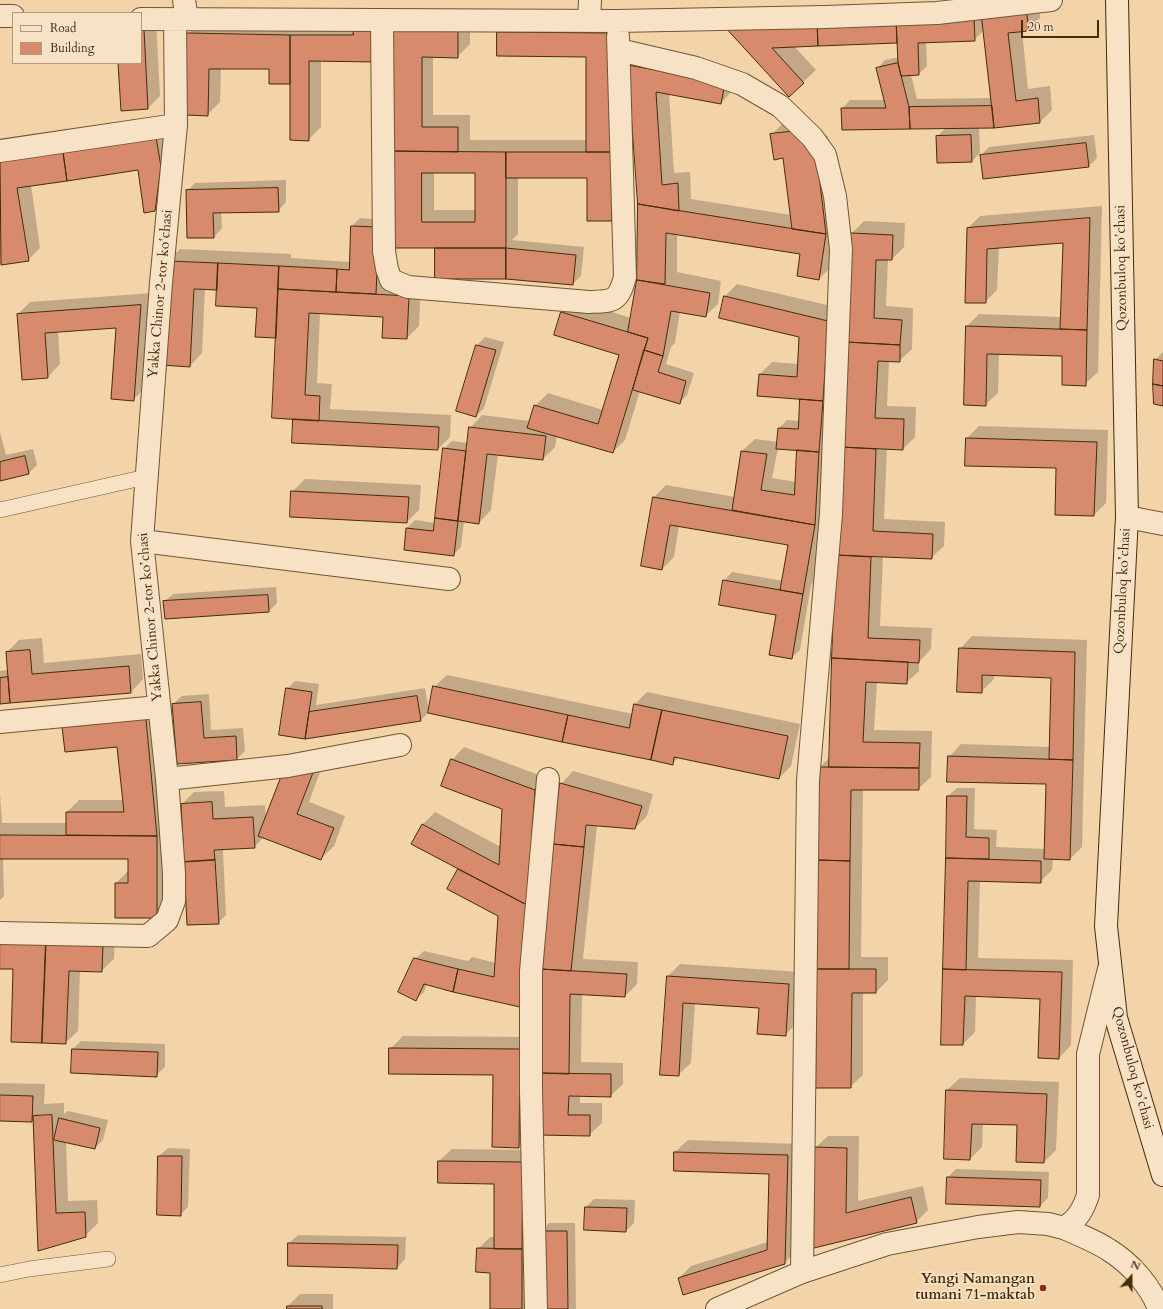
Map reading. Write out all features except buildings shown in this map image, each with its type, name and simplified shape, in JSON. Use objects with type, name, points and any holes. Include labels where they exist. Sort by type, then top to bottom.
[{"type":"street","points":[[142,19],[182,13],[382,20],[590,10],[616,21],[824,9],[937,13],[1051,0]]},
{"type":"street","name":"Qozonbuloq koʻchasi","points":[[1117,0],[1127,516],[1106,926],[1116,1018],[1163,1175]]},
{"type":"street","name":"Yakka Chinor 2-tor koʻchasi","points":[[0,933],[148,936],[168,920],[174,901],[174,873],[167,779],[158,707],[142,541],[161,283],[176,125],[182,13]]},
{"type":"street","points":[[0,16],[12,16]]},
{"type":"street","points":[[382,20],[384,251],[391,280],[408,287],[590,302],[610,301],[621,292],[625,277],[619,50],[616,21]]},
{"type":"street","points":[[619,50],[696,68],[735,82],[780,106],[812,138],[825,155],[835,196],[841,249],[831,514],[808,780],[802,1272]]},
{"type":"street","points":[[0,150],[176,125]]},
{"type":"street","points":[[1127,516],[1163,524]]},
{"type":"street","points":[[142,541],[449,579]]},
{"type":"street","points":[[0,722],[158,707]]},
{"type":"street","points":[[167,779],[288,766],[400,745]]},
{"type":"street","points":[[536,1309],[531,1091],[531,971],[548,779]]},
{"type":"street","points":[[1064,1228],[1076,1220],[1083,1210],[1088,1195],[1088,1054],[1110,969]]},
{"type":"street","points":[[717,1309],[802,1272],[886,1244],[978,1227],[1018,1222],[1048,1224],[1064,1228],[1110,1250],[1135,1272],[1155,1297],[1159,1309]]},
{"type":"lane","points":[[0,510],[146,478]]},
{"type":"lane","points":[[0,1275],[30,1269],[108,1259]]},
{"type":"place","name":"Yangi Namangan tumani 71-maktab","points":[[1043,1288]]}]
